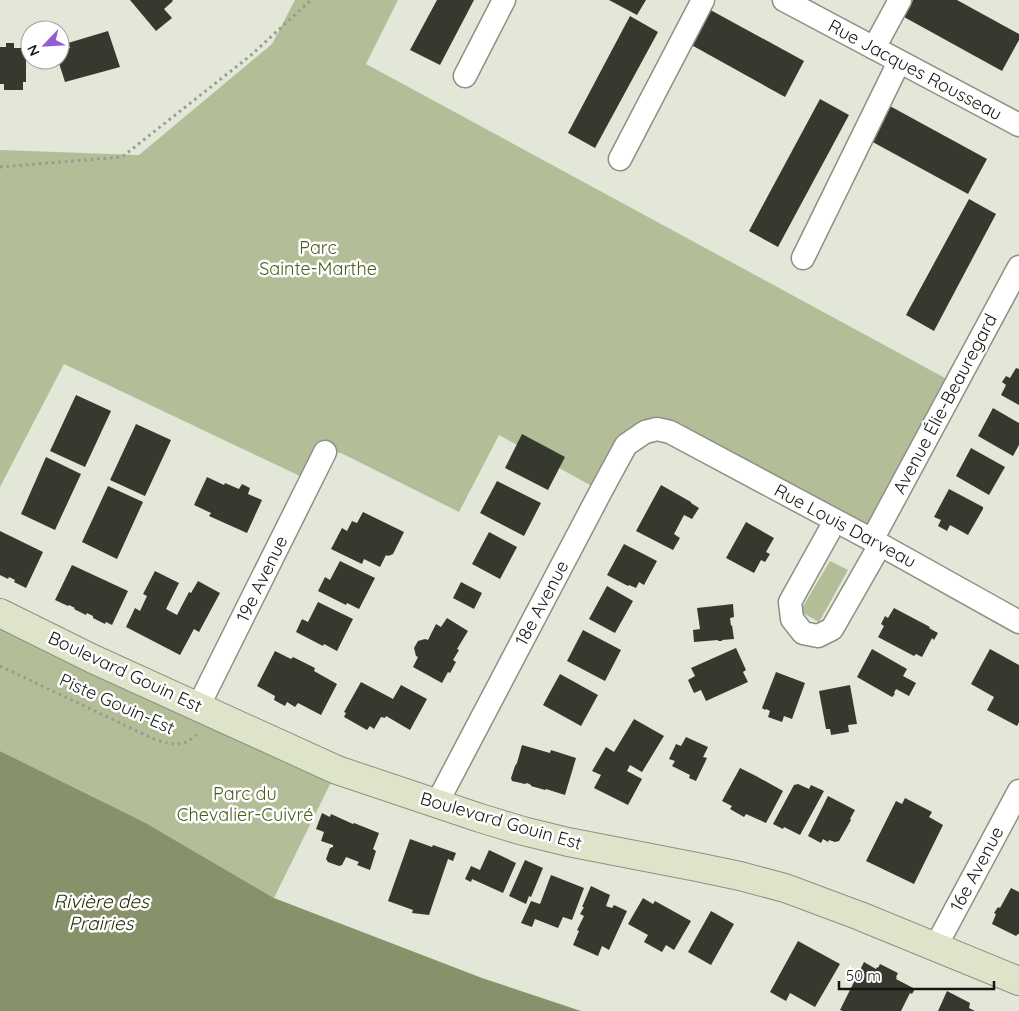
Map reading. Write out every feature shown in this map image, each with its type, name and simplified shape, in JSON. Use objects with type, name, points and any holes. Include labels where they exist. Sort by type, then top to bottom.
[{"type":"street","points":[[465,76],[504,0]]},
{"type":"street","points":[[620,158],[703,0]]},
{"type":"street","name":"Rue Jacques Rousseau","points":[[784,0],[1019,125]]},
{"type":"street","points":[[874,48],[900,0]]},
{"type":"street","points":[[803,258],[899,62]]},
{"type":"street","name":"Avenue Élie-Beauregard","points":[[834,521],[790,602],[792,619],[803,633],[818,636],[832,629],[1019,267]]},
{"type":"street","name":"18e Avenue","points":[[437,803],[626,445],[645,432],[657,429],[670,432]]},
{"type":"street","name":"Rue Louis Darveau","points":[[670,432],[876,542],[1019,622]]},
{"type":"street","name":"19e Avenue","points":[[207,710],[325,452]]},
{"type":"street","name":"Boulevard Gouin Est","points":[[0,613],[93,659],[337,770],[480,818],[568,842],[740,876],[785,888],[936,946],[1019,981]]},
{"type":"street","name":"16e Avenue","points":[[936,946],[1019,791]]},
{"type":"path","points":[[0,167],[122,157],[250,56],[312,0]]},
{"type":"path","name":"Piste Gouin-Est","points":[[0,666],[156,740],[168,743],[179,744],[191,740],[207,710]]},
{"type":"green space","name":"Parc Sainte-Marthe","points":[[295,0],[398,0],[366,64],[956,384],[872,540],[645,432],[601,491],[499,435],[459,512],[341,453],[325,452],[304,478],[64,364],[0,487],[0,150],[139,155],[272,44]]},
{"type":"green space","points":[[830,561],[848,570],[819,622],[801,612]]},
{"type":"green space","name":"Parc du Chevalier-Cuivré","points":[[0,613],[337,770],[274,898],[144,822],[0,751]]},
{"type":"water","name":"Rivière des Prairies","points":[[0,751],[144,822],[274,898],[482,978],[581,1011],[0,1011]]},
{"type":"building","points":[[130,0],[172,0],[164,9],[172,18],[156,31]]},
{"type":"building","points":[[437,0],[474,0],[440,65],[410,50]]},
{"type":"building","points":[[609,0],[646,0],[637,15]]},
{"type":"building","points":[[913,0],[957,0],[1019,34],[1019,40],[1002,71],[904,17]]},
{"type":"building","points":[[705,7],[804,61],[785,97],[686,42]]},
{"type":"building","points":[[630,16],[658,32],[595,148],[568,133]]},
{"type":"building","points":[[108,31],[120,67],[65,82],[61,70],[70,70],[70,42]]},
{"type":"building","points":[[6,43],[14,43],[14,48],[20,48],[20,70],[26,70],[26,82],[23,82],[23,90],[4,90],[4,84],[0,84],[0,47],[6,47]]},
{"type":"building","points":[[820,99],[849,115],[778,247],[749,231]]},
{"type":"building","points":[[888,105],[987,159],[968,194],[869,140]]},
{"type":"building","points":[[969,199],[996,214],[934,331],[906,315]]},
{"type":"building","points":[[1016,368],[1019,369],[1019,405],[1001,395],[1006,385],[1002,382],[1006,376],[1010,378]]},
{"type":"building","points":[[76,395],[111,411],[85,467],[50,451]]},
{"type":"building","points":[[993,408],[1019,423],[1019,445],[1013,456],[978,436]]},
{"type":"building","points":[[136,424],[171,440],[145,496],[110,480]]},
{"type":"building","points":[[522,434],[565,457],[548,490],[505,468]]},
{"type":"building","points":[[971,448],[1005,467],[989,495],[956,476]]},
{"type":"building","points":[[46,457],[81,474],[55,530],[21,514]]},
{"type":"building","points":[[207,477],[224,485],[225,483],[239,489],[242,484],[250,488],[248,494],[262,500],[247,533],[209,516],[211,513],[194,505]]},
{"type":"building","points":[[497,481],[541,503],[524,536],[480,513]]},
{"type":"building","points":[[661,485],[699,508],[692,519],[684,515],[674,534],[680,538],[673,550],[636,531]]},
{"type":"building","points":[[108,486],[143,502],[117,559],[82,542]]},
{"type":"building","points":[[949,489],[983,507],[968,535],[950,525],[947,531],[938,526],[941,520],[934,517]]},
{"type":"building","points":[[363,512],[404,532],[393,554],[386,555],[380,567],[364,559],[362,564],[331,549],[342,528],[347,531],[352,521],[357,523]]},
{"type":"building","points":[[746,522],[774,538],[766,552],[770,554],[765,562],[761,560],[754,573],[726,558]]},
{"type":"building","points":[[0,531],[43,552],[26,588],[9,577],[8,579],[0,575]]},
{"type":"building","points":[[489,532],[517,547],[500,579],[472,564]]},
{"type":"building","points":[[624,544],[657,561],[644,585],[639,582],[636,588],[628,586],[607,575]]},
{"type":"building","points":[[340,561],[375,578],[359,609],[347,603],[346,605],[318,591],[325,577],[330,580]]},
{"type":"building","points":[[72,565],[128,591],[112,625],[106,622],[105,624],[87,613],[86,615],[69,605],[55,600]]},
{"type":"building","points":[[155,571],[179,583],[166,609],[177,615],[189,592],[191,593],[198,581],[220,593],[199,632],[194,629],[180,655],[126,627],[135,608],[140,611],[147,596],[143,594]]},
{"type":"building","points":[[461,582],[482,593],[474,609],[453,598]]},
{"type":"building","points":[[607,586],[633,601],[615,633],[589,619]]},
{"type":"building","points":[[318,602],[353,619],[337,651],[296,632],[302,619],[308,622]]},
{"type":"building","points":[[733,604],[734,617],[730,618],[734,639],[694,642],[693,630],[700,629],[697,608]]},
{"type":"building","points":[[894,608],[938,633],[934,640],[932,638],[922,657],[916,654],[914,656],[878,637],[884,626],[881,624],[885,616],[888,618]]},
{"type":"building","points":[[447,618],[468,631],[457,649],[459,650],[453,660],[456,662],[442,683],[413,667],[418,657],[414,648],[418,641],[428,640],[436,624],[441,627]]},
{"type":"building","points":[[583,630],[621,650],[605,681],[567,661]]},
{"type":"building","points":[[736,648],[746,670],[743,672],[748,682],[706,701],[701,690],[694,693],[688,680],[695,676],[691,668]]},
{"type":"building","points":[[872,649],[907,669],[903,676],[916,683],[909,696],[896,689],[892,697],[857,677]]},
{"type":"building","points":[[990,649],[1019,665],[1019,722],[1017,726],[987,710],[994,697],[971,684]]},
{"type":"building","points":[[275,651],[291,659],[293,657],[315,668],[314,671],[337,684],[321,715],[298,703],[295,707],[287,702],[285,706],[274,700],[275,696],[257,686]]},
{"type":"building","points":[[776,672],[805,683],[792,719],[784,716],[782,722],[768,717],[770,711],[762,708]]},
{"type":"building","points":[[560,674],[598,695],[581,726],[543,705]]},
{"type":"building","points":[[361,682],[393,699],[401,685],[427,699],[410,730],[386,716],[385,718],[381,717],[374,729],[370,726],[367,730],[344,717],[346,713],[344,712]]},
{"type":"building","points":[[850,685],[857,724],[848,725],[849,732],[831,735],[830,729],[826,729],[819,691]]},
{"type":"building","points":[[634,719],[664,736],[642,772],[630,765],[627,771],[642,779],[628,805],[594,788],[601,775],[592,771],[606,747],[614,752]]},
{"type":"building","points":[[686,737],[708,747],[703,757],[707,758],[696,781],[689,778],[690,775],[672,766],[675,761],[669,759],[676,744],[681,746]]},
{"type":"building","points":[[522,745],[550,753],[551,750],[576,758],[565,795],[531,786],[527,783],[512,781],[511,778]]},
{"type":"building","points":[[740,768],[783,791],[766,823],[746,814],[744,817],[730,809],[732,806],[722,801]]},
{"type":"building","points":[[798,784],[809,789],[811,785],[824,791],[800,835],[773,824],[794,785]]},
{"type":"building","points":[[828,796],[855,810],[839,841],[829,840],[828,842],[823,839],[821,843],[808,836]]},
{"type":"building","points":[[905,798],[932,812],[929,817],[943,825],[914,884],[866,861],[896,801],[902,804]]},
{"type":"building","points":[[322,813],[330,817],[331,814],[379,833],[373,849],[376,851],[370,870],[357,865],[359,862],[346,857],[342,865],[339,866],[328,862],[326,859],[333,845],[321,841],[324,832],[316,829]]},
{"type":"building","points":[[410,839],[456,853],[453,861],[448,859],[429,915],[412,913],[413,910],[388,901]]},
{"type":"building","points":[[489,850],[516,863],[503,893],[472,879],[471,882],[465,879],[471,866],[480,870]]},
{"type":"building","points":[[525,860],[543,868],[531,897],[529,896],[526,904],[509,896]]},
{"type":"building","points":[[551,875],[584,888],[572,920],[563,917],[558,928],[535,919],[532,927],[521,923],[531,901],[540,904]]},
{"type":"building","points":[[591,886],[610,895],[606,906],[612,908],[614,905],[627,911],[609,950],[602,946],[598,956],[573,945],[579,931],[577,930],[584,916],[580,914],[584,907],[582,907]]},
{"type":"building","points":[[1011,888],[1019,892],[1019,934],[1016,936],[992,924],[996,914],[994,913],[998,907],[1000,908]]},
{"type":"building","points":[[643,898],[653,904],[655,901],[691,921],[674,950],[666,945],[662,952],[644,942],[648,935],[628,924]]},
{"type":"building","points":[[711,911],[734,924],[711,965],[688,952]]},
{"type":"building","points":[[798,941],[840,964],[815,1007],[790,993],[786,1001],[770,992]]},
{"type":"building","points":[[864,962],[876,969],[880,964],[898,973],[896,979],[915,989],[912,994],[910,993],[901,1011],[840,1010]]},
{"type":"building","points":[[947,991],[970,1003],[969,1008],[975,1011],[938,1011]]}]
